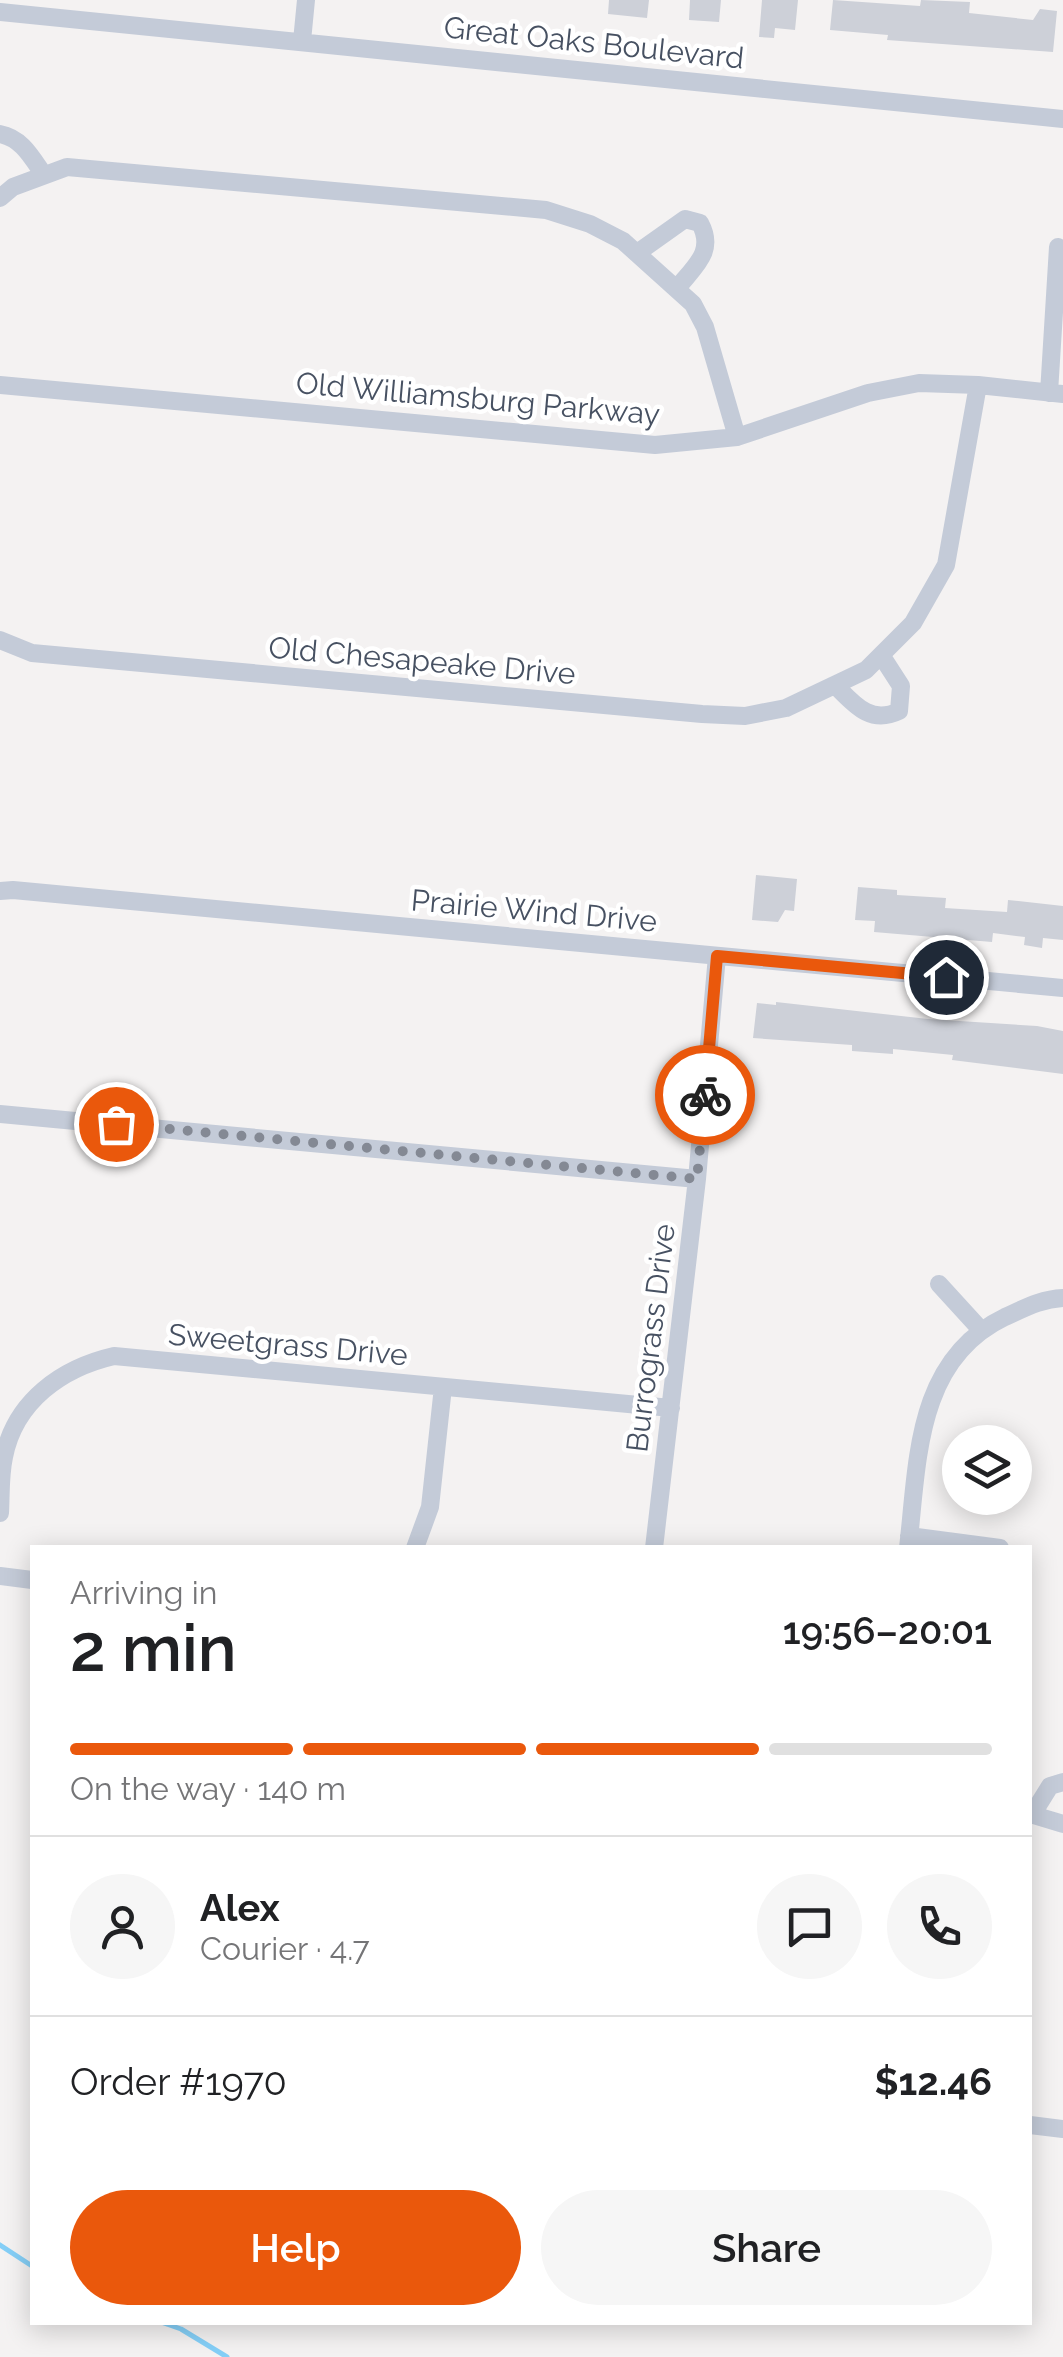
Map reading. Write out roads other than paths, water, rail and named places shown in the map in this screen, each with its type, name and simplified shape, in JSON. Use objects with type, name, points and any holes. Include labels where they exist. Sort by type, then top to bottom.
[{"type":"street","points":[[302,41],[306,0]]},
{"type":"street","name":"Great Oaks Boulevard","points":[[0,12],[1063,118]]},
{"type":"street","points":[[0,134],[21,144],[44,175]]},
{"type":"street","points":[[0,196],[67,166],[546,210],[590,224],[623,241],[693,304],[705,328],[736,437]]},
{"type":"street","points":[[637,253],[685,219],[700,223],[708,237],[705,251],[678,287]]},
{"type":"street","points":[[1056,393],[1058,247]]},
{"type":"street","name":"Old Williamsburg Parkway","points":[[0,384],[655,445],[736,437],[868,393],[919,383],[1056,393]]},
{"type":"street","name":"Old Chesapeake Drive","points":[[0,640],[32,653],[702,714],[745,716],[786,708],[866,670],[913,623],[946,565],[978,385]]},
{"type":"street","points":[[835,684],[867,714],[880,717],[899,711],[900,686],[880,656]]},
{"type":"street","name":"Prairie Wind Drive","points":[[0,892],[1063,988]]},
{"type":"street","name":"Burrograss Drive","points":[[654,1545],[697,1179],[717,956]]},
{"type":"street","points":[[0,1114],[697,1179]]},
{"type":"street","points":[[939,1284],[982,1330]]},
{"type":"street","points":[[954,1545],[908,1542],[922,1422],[944,1370],[982,1330],[1044,1299],[1063,1298]]},
{"type":"street","name":"Sweetgrass Drive","points":[[0,1513],[4,1456],[15,1426],[44,1387],[86,1362],[114,1356],[671,1408]]},
{"type":"street","points":[[415,1545],[430,1507],[443,1387]]},
{"type":"street","points":[[0,1576],[30,1580]]},
{"type":"street","points":[[1032,1813],[1050,1786],[1063,1782]]},
{"type":"street","points":[[1032,1815],[1063,1824]]},
{"type":"street","points":[[1032,2126],[1063,2129]]},
{"type":"waterway","points":[[0,2245],[30,2265]]},
{"type":"waterway","points":[[170,2325],[227,2357]]}]
